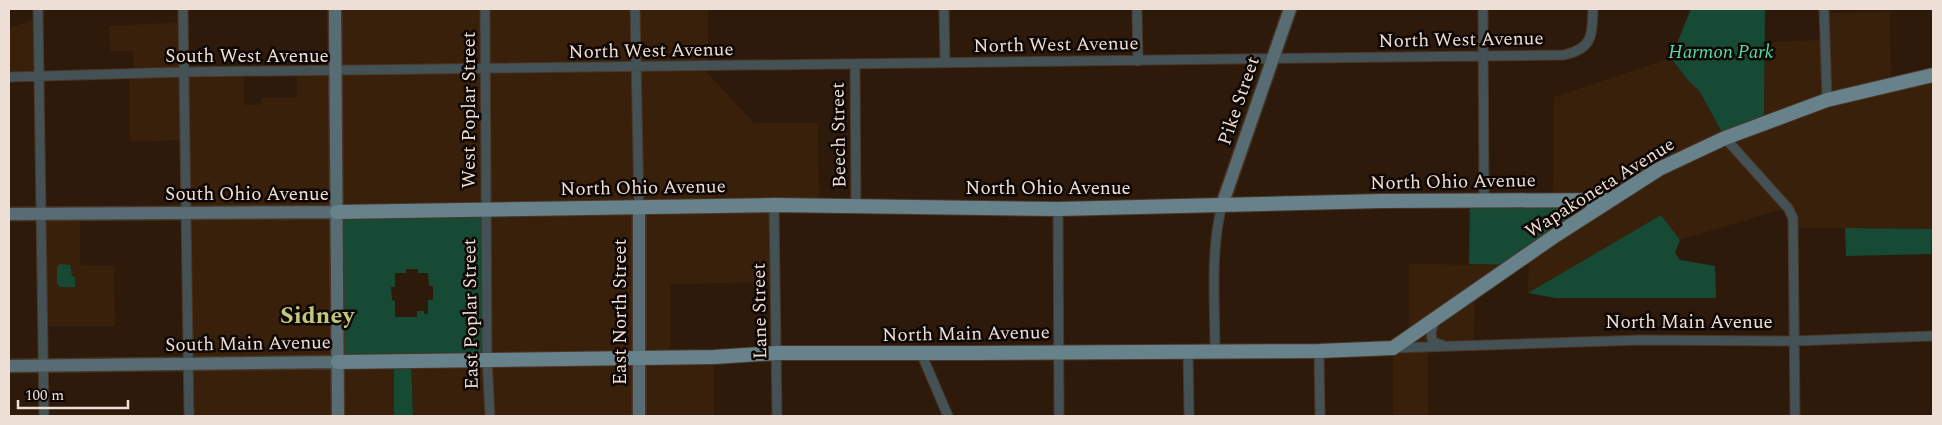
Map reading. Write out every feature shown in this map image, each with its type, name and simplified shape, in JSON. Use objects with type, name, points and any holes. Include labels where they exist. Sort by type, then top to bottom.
[{"type":"main road","points":[[335,9],[338,212],[338,416]]},
{"type":"main road","name":"Pike Street","points":[[1222,205],[1290,9]]},
{"type":"main road","name":"Wapakoneta Avenue","points":[[1393,348],[1556,235],[1659,169],[1725,138],[1827,100],[1933,75]]},
{"type":"main road","name":"North Ohio Avenue","points":[[486,211],[774,204],[1058,209],[1484,200],[1610,200]]},
{"type":"main road","points":[[1553,200],[1567,206],[1571,215],[1566,226],[1556,235]]},
{"type":"main road","name":"East North Street","points":[[639,207],[639,416]]},
{"type":"main road","name":"South Ohio Avenue","points":[[9,214],[486,211]]},
{"type":"main road","name":"North Main Avenue","points":[[487,359],[638,358],[777,353],[1319,351],[1393,348]]},
{"type":"main road","name":"South Main Avenue","points":[[9,366],[487,359]]},
{"type":"street","points":[[38,9],[44,416]]},
{"type":"street","points":[[183,9],[189,416]]},
{"type":"street","name":"West Poplar Street","points":[[484,9],[486,211]]},
{"type":"street","points":[[635,9],[639,207]]},
{"type":"street","points":[[944,9],[945,62]]},
{"type":"street","points":[[1137,9],[1138,60]]},
{"type":"street","points":[[1484,9],[1484,200]]},
{"type":"street","name":"North West Avenue","points":[[485,68],[1564,55],[1578,52],[1588,44],[1592,32],[1593,9]]},
{"type":"street","points":[[1824,9],[1827,100]]},
{"type":"street","name":"Beech Street","points":[[855,65],[856,206]]},
{"type":"street","name":"South West Avenue","points":[[9,77],[184,72],[485,68]]},
{"type":"street","points":[[1725,138],[1788,208],[1793,218],[1795,416]]},
{"type":"street","name":"Lane Street","points":[[774,204],[777,416]]},
{"type":"street","points":[[1215,351],[1214,276],[1216,228],[1222,205]]},
{"type":"street","points":[[1058,209],[1057,352],[1059,416]]},
{"type":"street","name":"East Poplar Street","points":[[486,211],[487,359],[490,416]]},
{"type":"street","points":[[1436,319],[1431,329],[1433,342],[1445,346]]},
{"type":"street","name":"North Main Avenue","points":[[1393,348],[1641,340],[1793,341],[1933,336]]},
{"type":"street","points":[[1319,351],[1320,416]]},
{"type":"street","points":[[1188,352],[1189,416]]},
{"type":"street","points":[[921,353],[948,416]]},
{"type":"shaded area","points":[[335,9],[708,9],[708,66],[702,67],[754,123],[818,123],[819,205],[774,205],[776,282],[670,284],[670,357],[714,357],[714,416],[413,416],[411,362],[486,211],[337,213],[394,362],[394,416],[189,416],[184,140],[130,142],[129,73],[134,73],[133,51],[110,51],[109,26],[183,22],[184,72],[244,72],[244,105],[260,105],[261,98],[297,98],[297,71],[335,71]]},
{"type":"shaded area","points":[[1890,12],[1891,83],[1933,75],[1933,254],[1931,254],[1932,229],[1794,228],[1787,208],[1680,240],[1661,215],[1528,293],[1529,254],[1553,200],[1554,97],[1671,58],[1700,92],[1725,138],[1764,123],[1765,42],[1825,40],[1825,13]]},
{"type":"shaded area","points":[[39,18],[40,75],[9,77],[9,28]]},
{"type":"shaded area","points":[[41,213],[80,213],[80,265],[114,266],[115,326],[43,326]]},
{"type":"shaded area","points":[[1409,264],[1513,265],[1475,292],[1474,345],[1428,347],[1428,416],[1393,416],[1393,348],[1409,337]]},
{"type":"green space","name":"Harmon Park","points":[[1691,9],[1765,9],[1764,123],[1725,138],[1700,92],[1671,58]]},
{"type":"green space","points":[[1470,200],[1567,206],[1571,215],[1569,220],[1513,265],[1469,264]]},
{"type":"green space","points":[[486,211],[487,359],[411,362],[413,416],[394,416],[394,362],[338,362],[337,212]],"holes":[[[406,269],[418,269],[418,273],[428,273],[429,286],[433,286],[433,300],[428,300],[428,314],[424,314],[424,311],[417,311],[417,317],[395,317],[395,301],[392,300],[391,287],[395,287],[395,273],[406,273]]]},
{"type":"green space","points":[[1661,215],[1680,240],[1675,253],[1680,260],[1715,266],[1716,298],[1556,298],[1528,293]]},
{"type":"green space","points":[[1845,228],[1932,229],[1931,254],[1846,256]]},
{"type":"green space","points":[[60,264],[70,265],[72,276],[75,277],[75,287],[60,287],[57,284],[57,267]]},
{"type":"district","name":"Sidney","points":[[317,316]]}]
